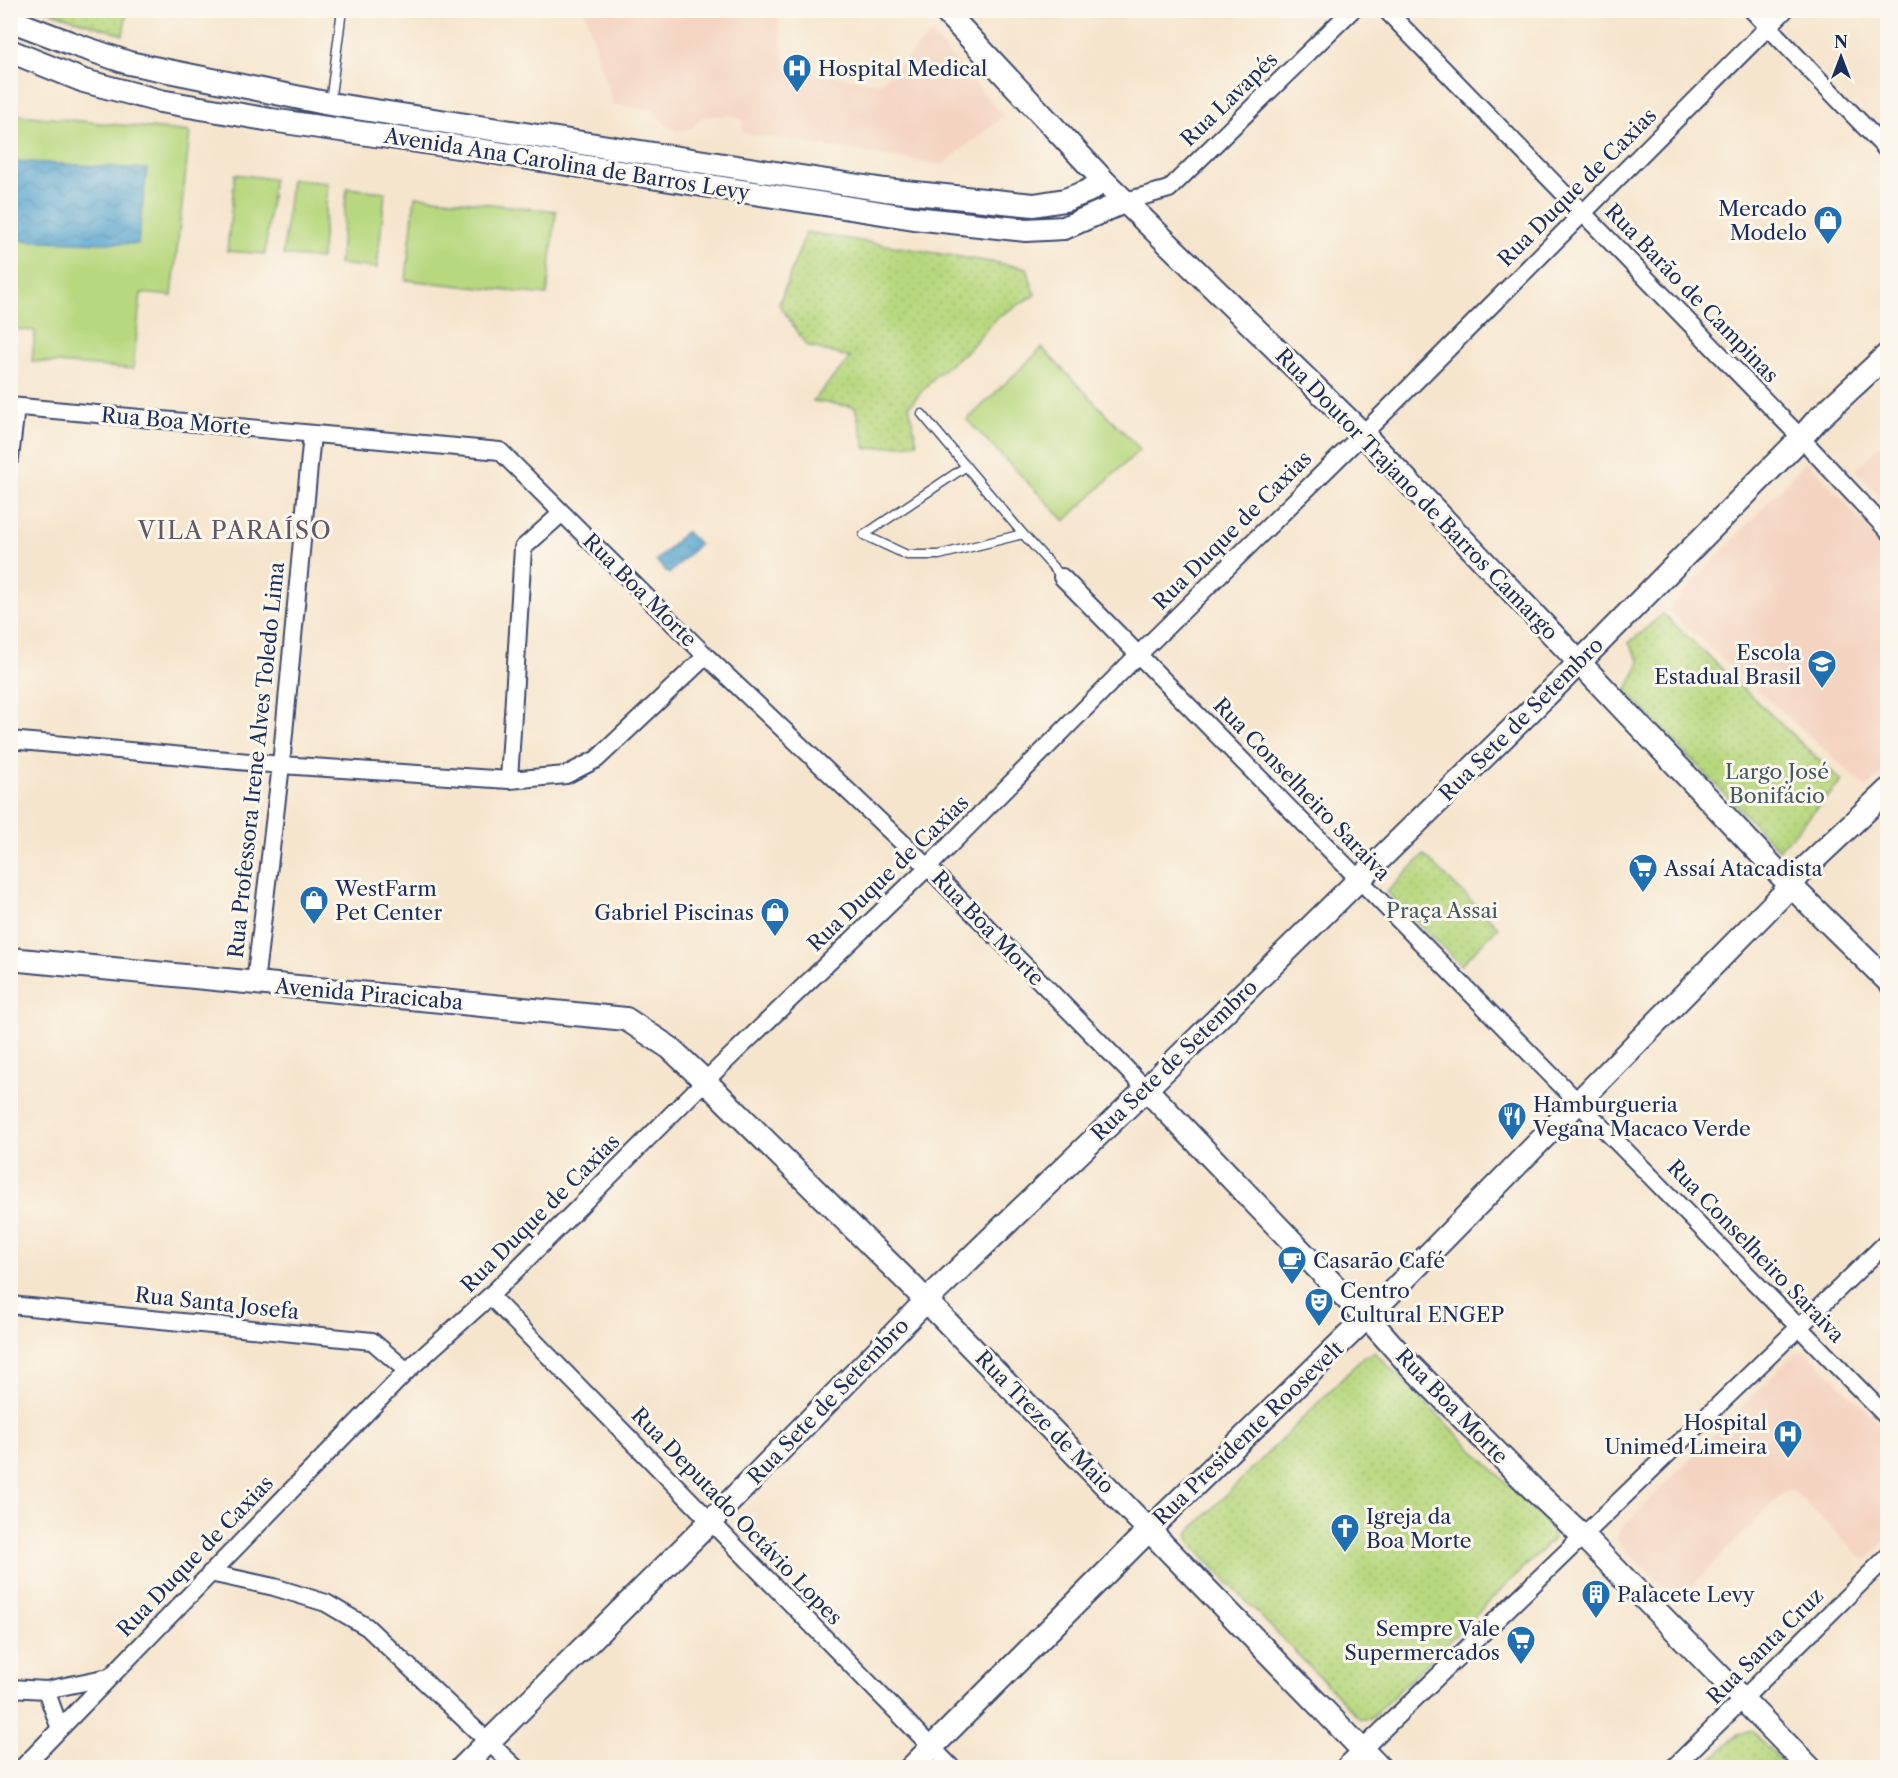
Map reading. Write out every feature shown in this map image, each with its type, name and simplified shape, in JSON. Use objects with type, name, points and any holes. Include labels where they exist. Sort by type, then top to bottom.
[{"type":"main road","name":"Rua Doutor Trajano de Barros Camargo","points":[[944,10],[1104,181],[1363,434],[1791,885],[1887,981]]},
{"type":"main road","name":"Avenida Ana Carolina de Barros Levy","points":[[10,20],[129,63],[330,104],[885,190],[1034,204],[1065,200],[1088,191],[1104,181]]},
{"type":"main road","name":"Avenida Ana Carolina de Barros Levy","points":[[10,51],[84,81],[160,100],[271,120],[914,218],[1026,230],[1064,228],[1126,201]]},
{"type":"main road","name":"Rua Sete de Setembro","points":[[462,1767],[711,1521],[927,1300],[1146,1089],[1580,662],[1817,420],[1887,354]]},
{"type":"main road","name":"Rua Presidente Roosevelt","points":[[911,1767],[1367,1317],[1579,1103],[1802,871],[1887,790]]},
{"type":"main road","name":"Avenida Piracicaba","points":[[10,959],[626,1018],[670,1048],[705,1081]]},
{"type":"main road","name":"Rua Treze de Maio","points":[[705,1081],[927,1300],[1380,1767]]},
{"type":"main road","name":"Rua Boa Morte","points":[[1146,1089],[1346,1298],[1367,1317],[1407,1362],[1583,1536],[1810,1767]]},
{"type":"street","name":"Rua Lavapés","points":[[1126,201],[1169,189],[1352,10]]},
{"type":"street","name":"Rua Barão de Campinas","points":[[1386,10],[1801,438],[1887,531]]},
{"type":"street","points":[[1752,10],[1887,151]]},
{"type":"street","name":"Rua Duque de Caxias","points":[[22,1767],[407,1371],[490,1296],[705,1081],[928,867],[1785,10]]},
{"type":"street","points":[[10,458],[13,406]]},
{"type":"street","name":"Rua Boa Morte","points":[[13,406],[500,451],[706,656],[928,867],[1146,1089]]},
{"type":"street","name":"Rua Professora Irene Alves Toledo Lima","points":[[255,983],[281,765],[312,434]]},
{"type":"street","points":[[509,780],[523,548],[562,513]]},
{"type":"street","name":"Rua Conselheiro Saraiva","points":[[1062,577],[1887,1418]]},
{"type":"street","points":[[10,740],[281,765],[509,780],[566,775],[597,759],[706,656]]},
{"type":"street","points":[[1343,1767],[1887,1240]]},
{"type":"street","name":"Rua Deputado Octávio Lopes","points":[[490,1296],[952,1767]]},
{"type":"street","name":"Rua Santa Josefa","points":[[10,1305],[372,1341],[407,1371]]},
{"type":"street","name":"Rua Santa Cruz","points":[[1673,1767],[1887,1556]]},
{"type":"street","points":[[210,1573],[274,1587],[326,1603],[367,1627],[516,1767]]},
{"type":"street","points":[[10,1688],[46,1690],[109,1677]]},
{"type":"street","points":[[46,1690],[60,1729]]},
{"type":"lane","points":[[330,104],[342,10]]},
{"type":"lane","points":[[922,414],[965,467],[1062,577]]},
{"type":"lane","points":[[965,467],[864,535],[907,555],[939,555],[1023,534]]},
{"type":"shaded area","name":"Hospital Medical","points":[[585,11],[778,11],[786,70],[881,83],[931,34],[1004,116],[942,165],[742,133],[743,120],[729,115],[703,117],[692,128],[676,131],[666,125],[651,109],[613,105]]},
{"type":"shaded area","points":[[1887,438],[1887,505],[1856,470]]},
{"type":"shaded area","name":"Escola Estadual Brasil","points":[[1807,460],[1887,549],[1887,768],[1867,788],[1668,610]]},
{"type":"shaded area","name":"Hospital Unimed Limeira","points":[[1806,1350],[1887,1431],[1887,1538],[1869,1558],[1861,1558],[1793,1490],[1784,1491],[1682,1597],[1674,1598],[1617,1541],[1617,1533],[1796,1352]]},
{"type":"green space","points":[[48,11],[127,11],[123,35]]},
{"type":"green space","points":[[10,114],[190,132],[172,296],[141,293],[133,369],[32,361],[35,331],[11,329]]},
{"type":"green space","points":[[235,174],[273,179],[265,254],[227,251]]},
{"type":"green space","points":[[291,179],[328,183],[321,259],[283,255]]},
{"type":"green space","points":[[347,188],[385,192],[377,268],[339,264]]},
{"type":"green space","points":[[415,196],[556,211],[547,295],[406,280]]},
{"type":"green space","points":[[806,232],[1027,268],[1035,295],[996,318],[969,349],[935,376],[909,406],[917,443],[866,449],[855,407],[813,401],[850,358],[806,345],[779,304]]},
{"type":"green space","points":[[1042,348],[1140,449],[1065,521],[967,420]]},
{"type":"green space","name":"Largo José Bonifácio","points":[[1663,614],[1842,781],[1779,850],[1626,692],[1640,662],[1629,643]]},
{"type":"green space","name":"Praça Assai","points":[[1424,855],[1498,927],[1461,965],[1387,892]]},
{"type":"green space","points":[[1374,1352],[1553,1529],[1554,1538],[1370,1719],[1360,1719],[1191,1544],[1188,1533],[1365,1356]]},
{"type":"green space","points":[[1751,1730],[1786,1767],[1704,1767],[1738,1734]]},
{"type":"water","points":[[11,161],[147,169],[138,244],[11,240]]},
{"type":"water","points":[[686,531],[699,544],[669,574],[656,561]]},
{"type":"place","name":"Hospital Medical","points":[[797,94]]},
{"type":"place","name":"Mercado Modelo","points":[[1828,246]]},
{"type":"place","name":"Escola Estadual Brasil","points":[[1822,690]]},
{"type":"place","name":"Assaí Atacadista","points":[[1643,894]]},
{"type":"place","name":"WestFarm Pet Center","points":[[314,926]]},
{"type":"place","name":"Gabriel Piscinas","points":[[775,938]]},
{"type":"place","name":"Hamburgueria Vegana Macaco Verde","points":[[1512,1142]]},
{"type":"place","name":"Casarão Café","points":[[1292,1286]]},
{"type":"place","name":"Centro Cultural ENGEP","points":[[1319,1328]]},
{"type":"place","name":"Hospital Unimed Limeira","points":[[1788,1460]]},
{"type":"place","name":"Igreja da Boa Morte","points":[[1345,1554]]},
{"type":"place","name":"Palacete Levy","points":[[1596,1620]]},
{"type":"place","name":"Sempre Vale Supermercados","points":[[1521,1666]]},
{"type":"district","name":"VILA PARAÍSO","points":[[235,530]]}]
